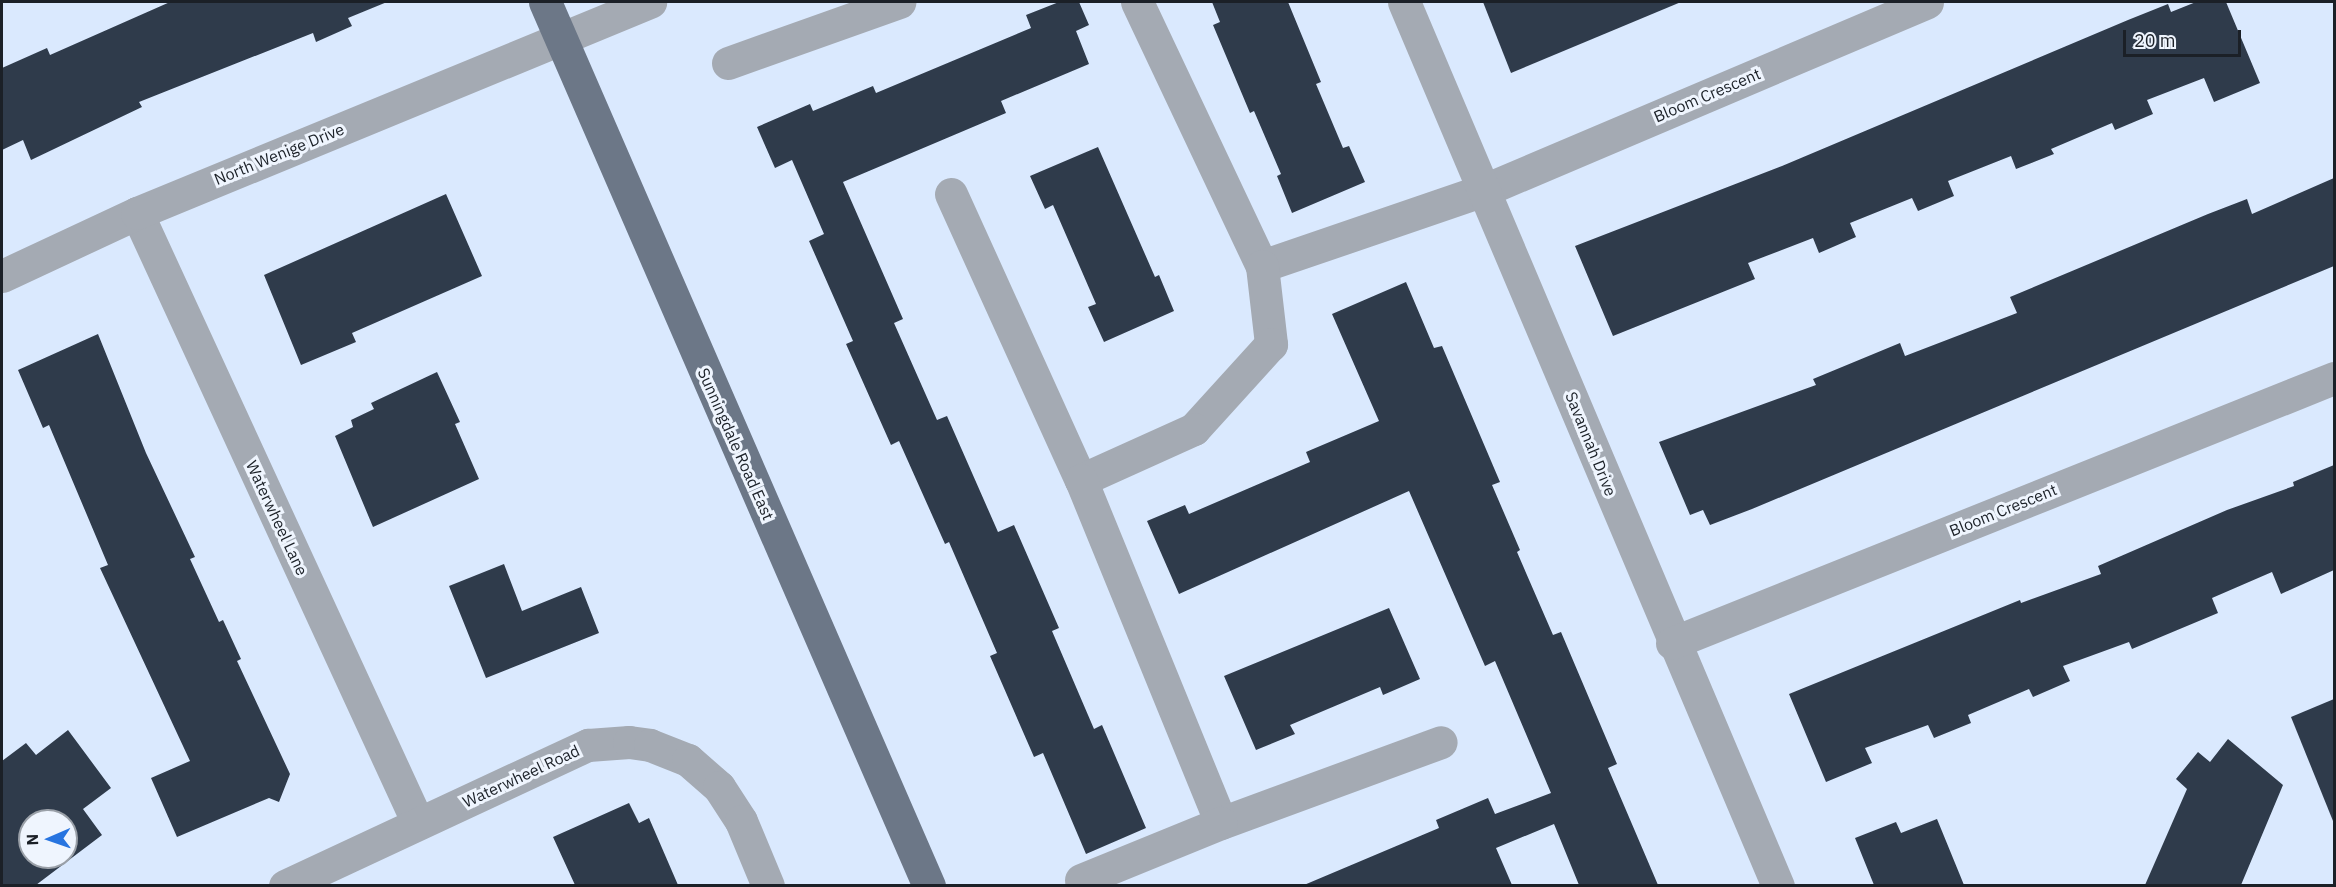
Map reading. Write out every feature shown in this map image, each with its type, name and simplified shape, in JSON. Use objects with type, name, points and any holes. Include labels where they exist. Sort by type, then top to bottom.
[{"type":"main road","name":"Sunningdale Road East","points":[[545,2],[929,885]]},
{"type":"street","name":"North Wenige Drive","points":[[2,276],[137,213],[650,2]]},
{"type":"street","points":[[728,63],[899,2]]},
{"type":"street","points":[[1081,480],[1194,429],[1271,344],[1262,266],[1137,2]]},
{"type":"street","name":"Savannah Drive","points":[[1404,2],[1487,189],[1672,642],[1778,885]]},
{"type":"street","name":"Bloom Crescent","points":[[1262,266],[1487,189],[1927,2]]},
{"type":"street","points":[[951,194],[1081,480],[1221,823]]},
{"type":"street","name":"Waterwheel Lane","points":[[137,213],[418,823]]},
{"type":"street","name":"Bloom Crescent","points":[[1672,642],[2334,378]]},
{"type":"street","name":"Waterwheel Road","points":[[285,885],[588,745],[629,742],[650,745],[688,760],[719,787],[741,821],[768,885]]},
{"type":"street","points":[[1081,879],[1221,823],[1441,742]]},
{"type":"building","points":[[170,2],[387,2],[348,18],[352,26],[316,42],[313,33],[139,102],[142,107],[31,160],[23,140],[2,150],[2,68],[47,48],[50,55]]},
{"type":"building","points":[[1059,2],[1079,2],[1089,25],[1076,31],[1089,64],[1001,101],[1006,113],[843,182],[903,319],[894,323],[937,420],[947,416],[998,532],[1014,525],[1059,628],[1052,631],[1094,729],[1102,725],[1146,828],[1086,854],[1043,753],[1034,757],[990,656],[997,653],[949,542],[945,544],[899,441],[891,445],[846,344],[853,341],[809,241],[824,234],[792,160],[775,168],[757,127],[810,104],[813,111],[873,86],[876,93],[1031,28],[1026,15]]},
{"type":"building","points":[[1212,2],[1288,2],[1321,82],[1316,84],[1343,148],[1349,146],[1365,182],[1292,213],[1277,176],[1281,174],[1254,111],[1250,113],[1213,25],[1220,22]]},
{"type":"building","points":[[1483,2],[1681,2],[1511,73]]},
{"type":"building","points":[[2196,2],[2226,2],[2260,83],[2214,102],[2204,78],[2147,100],[2153,114],[2115,130],[2112,123],[2051,149],[2054,154],[2016,169],[2011,156],[1948,181],[1954,196],[1918,211],[1912,198],[1850,223],[1856,237],[1819,253],[1813,238],[1748,263],[1755,279],[1613,336],[1575,246],[1782,166],[2168,4],[2171,12]]},
{"type":"building","points":[[1098,147],[1155,277],[1159,275],[1174,311],[1104,342],[1088,307],[1096,304],[1053,205],[1045,209],[1030,176]]},
{"type":"building","points":[[2334,178],[2334,266],[1752,509],[1710,525],[1703,510],[1690,515],[1659,442],[1816,385],[1813,379],[1900,343],[1905,356],[2017,313],[2010,297],[2208,214],[2247,199],[2252,214]]},
{"type":"building","points":[[446,194],[482,276],[352,333],[356,342],[301,365],[264,275]]},
{"type":"building","points":[[1406,282],[1434,348],[1442,346],[1500,482],[1492,485],[1520,550],[1517,552],[1553,635],[1561,632],[1617,764],[1608,768],[1658,885],[1579,885],[1554,824],[1496,848],[1512,885],[1304,885],[1439,828],[1436,820],[1488,798],[1495,814],[1551,793],[1495,661],[1485,666],[1409,491],[1179,594],[1147,521],[1185,505],[1189,514],[1310,462],[1306,452],[1379,421],[1332,314]]},
{"type":"building","points":[[98,334],[146,453],[195,557],[190,559],[219,622],[223,620],[241,659],[237,661],[290,774],[279,802],[269,798],[177,837],[151,778],[190,761],[100,568],[108,565],[49,425],[43,428],[18,370]]},
{"type":"building","points":[[437,372],[460,422],[455,424],[479,479],[373,527],[335,436],[353,427],[351,420],[374,409],[371,403]]},
{"type":"building","points":[[2334,465],[2334,570],[2281,594],[2272,572],[2212,598],[2218,613],[2132,649],[2129,642],[2063,666],[2070,681],[2033,697],[2029,689],[1968,715],[1971,723],[1934,738],[1928,725],[1865,748],[1872,763],[1826,782],[1789,694],[2020,600],[2021,603],[2101,574],[2098,566],[2227,510],[2294,486],[2293,482]]},
{"type":"building","points":[[504,564],[522,611],[581,587],[599,633],[486,678],[449,586]]},
{"type":"building","points":[[1389,608],[1420,679],[1383,695],[1380,687],[1290,725],[1295,734],[1256,750],[1224,676]]},
{"type":"building","points":[[2334,699],[2334,820],[2333,821],[2291,717]]},
{"type":"building","points":[[68,730],[111,788],[83,809],[102,835],[78,853],[78,809],[18,809],[18,869],[57,869],[36,885],[2,885],[2,761],[26,743],[36,755]]},
{"type":"building","points":[[2228,739],[2283,785],[2241,885],[2145,885],[2187,789],[2176,779],[2198,752],[2210,762]]},
{"type":"building","points":[[629,803],[639,823],[649,818],[678,885],[575,885],[553,837]]},
{"type":"building","points":[[1937,819],[1964,885],[1874,885],[1855,838],[1896,822],[1901,833]]}]
